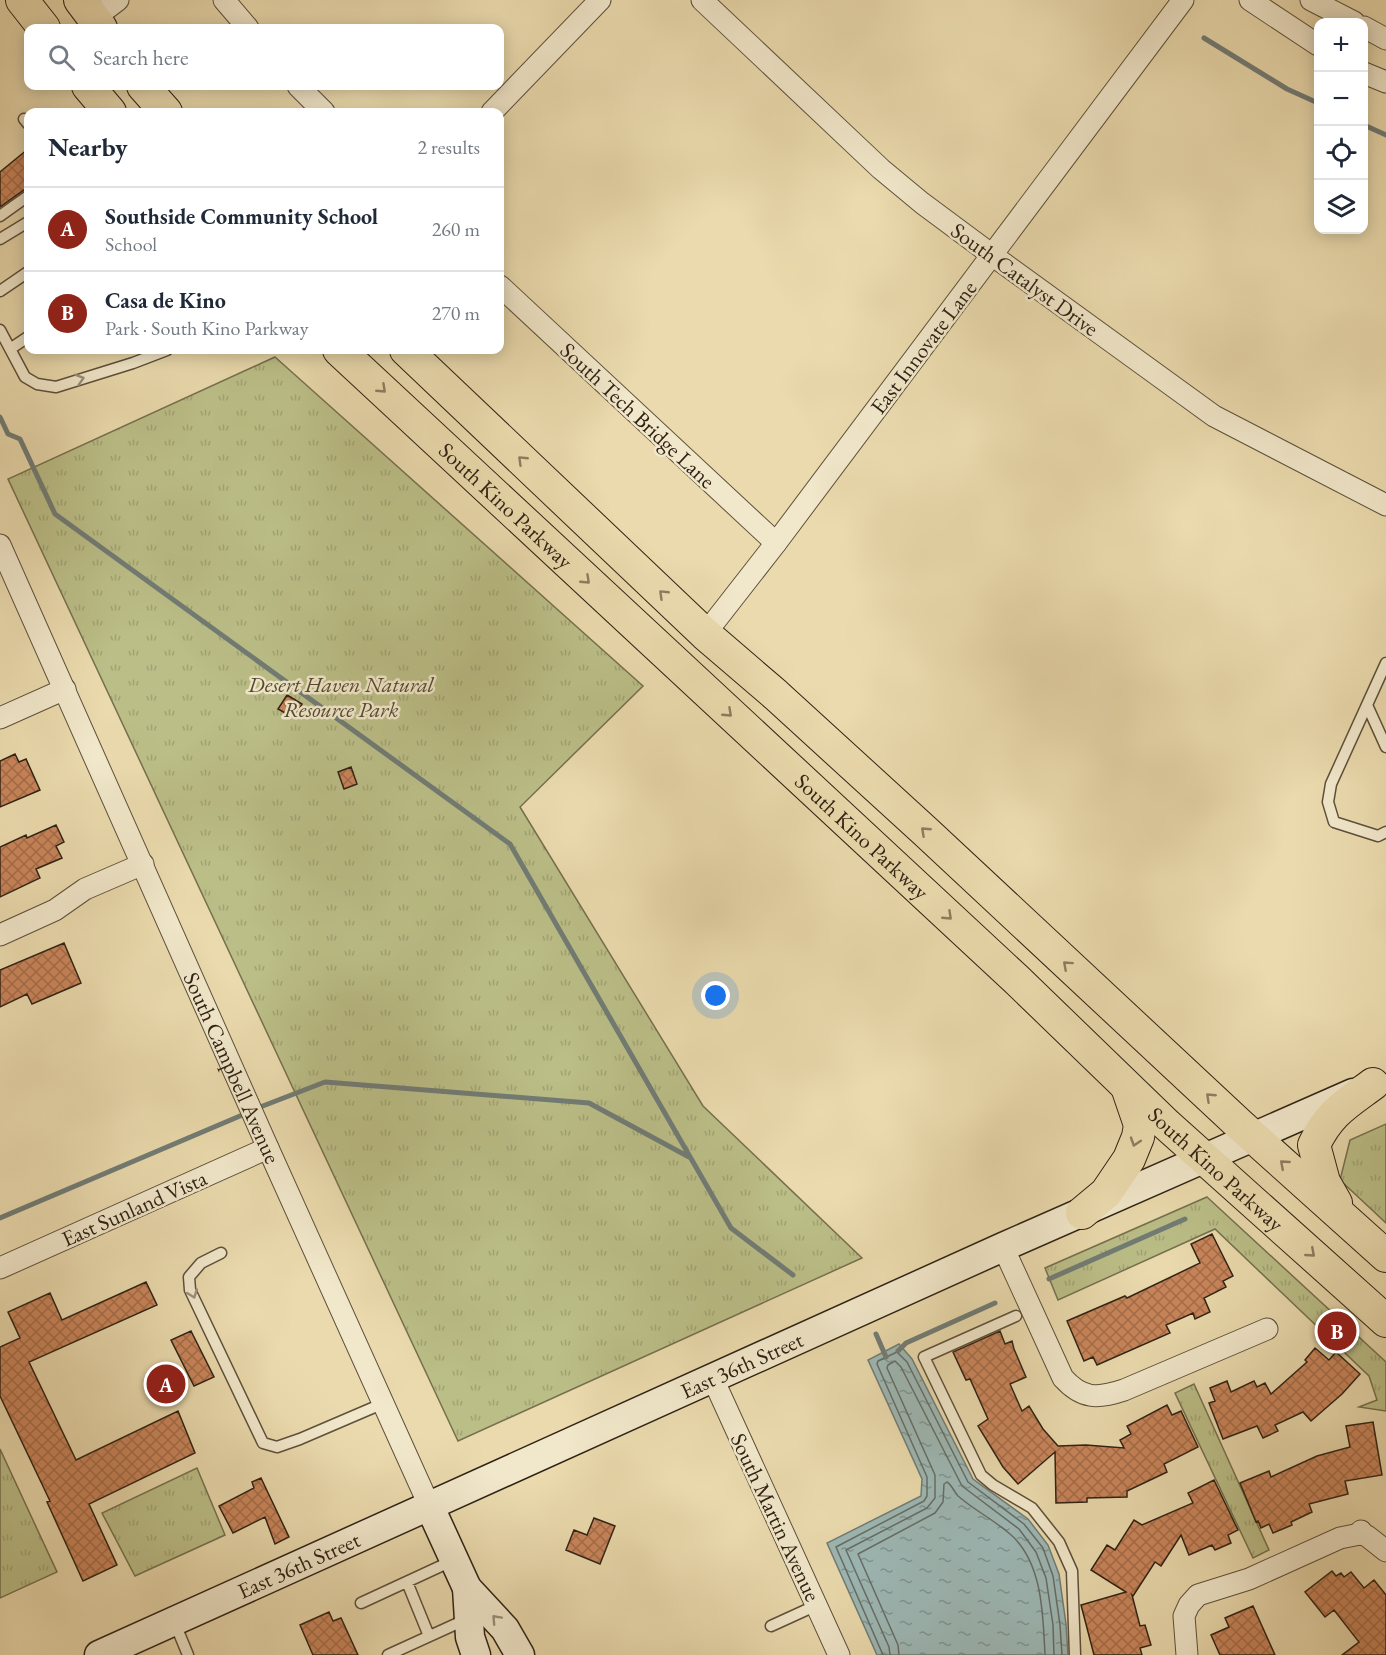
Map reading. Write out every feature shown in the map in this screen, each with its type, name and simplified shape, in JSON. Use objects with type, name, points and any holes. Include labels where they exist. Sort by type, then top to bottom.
[{"type":"main road","points":[[22,0],[41,24]]},
{"type":"main road","points":[[91,90],[107,108]]},
{"type":"main road","points":[[147,90],[162,108]]},
{"type":"main road","name":"South Kino Parkway","points":[[343,354],[999,964],[1204,1159],[1386,1321]]},
{"type":"main road","name":"South Kino Parkway","points":[[410,354],[705,634],[776,695],[926,832],[1253,1137],[1386,1256]]},
{"type":"main road","points":[[1344,1217],[1324,1182],[1314,1145],[1324,1125],[1342,1106],[1379,1081]]},
{"type":"main road","name":"East 36th Street","points":[[99,1655],[1082,1212],[1379,1081]]},
{"type":"main road","points":[[1082,1212],[1106,1193],[1129,1159],[1138,1137],[1140,1125],[1127,1086]]},
{"type":"main road","name":"South Campbell Avenue","points":[[429,1505],[466,1588],[470,1637],[476,1655]]},
{"type":"main road","name":"South Campbell Avenue","points":[[466,1588],[505,1629],[520,1655]]},
{"type":"street","points":[[91,16],[118,0]]},
{"type":"street","points":[[224,0],[245,24]]},
{"type":"street","points":[[496,108],[600,0]]},
{"type":"street","name":"South Catalyst Drive","points":[[702,0],[881,169],[922,203],[1214,416],[1386,505]]},
{"type":"street","name":"East Innovate Lane","points":[[705,634],[776,543],[1183,0]]},
{"type":"street","points":[[1250,0],[1314,42]]},
{"type":"street","points":[[1311,0],[1346,18]]},
{"type":"street","points":[[1368,29],[1386,39]]},
{"type":"street","points":[[1368,75],[1386,82]]},
{"type":"street","points":[[302,90],[320,108]]},
{"type":"street","name":"South Tech Bridge Lane","points":[[504,290],[776,543]]},
{"type":"street","name":"South Campbell Avenue","points":[[0,545],[6,572],[65,689],[429,1505]]},
{"type":"street","points":[[0,718],[65,689]]},
{"type":"street","points":[[0,935],[56,910],[85,889],[143,864]]},
{"type":"street","name":"East Sunland Vista","points":[[0,1268],[268,1148]]},
{"type":"street","points":[[1004,1247],[1063,1378],[1072,1388],[1084,1395],[1088,1402],[1124,1390],[1267,1329]]},
{"type":"street","name":"South Martin Avenue","points":[[713,1379],[840,1655]]},
{"type":"street","points":[[1187,1655],[1184,1616],[1192,1595],[1249,1579],[1340,1538],[1361,1532],[1386,1551]]},
{"type":"lane","points":[[0,216],[24,199]]},
{"type":"lane","points":[[0,239],[24,224]]},
{"type":"lane","points":[[0,291],[24,275]]},
{"type":"lane","points":[[0,330],[25,377],[37,384],[56,387],[157,354]]},
{"type":"lane","points":[[10,349],[24,340]]},
{"type":"lane","points":[[1386,663],[1331,784],[1328,802],[1334,822],[1378,836],[1386,832]]},
{"type":"lane","points":[[1367,705],[1386,747]]},
{"type":"lane","points":[[221,1253],[201,1263],[189,1277],[190,1290],[263,1443],[277,1447],[384,1403]]},
{"type":"lane","points":[[1016,1316],[924,1357],[981,1475],[993,1485],[1032,1508],[1059,1542],[1072,1571],[1075,1655]]},
{"type":"lane","points":[[361,1603],[454,1560]]},
{"type":"lane","points":[[406,1582],[429,1636]]},
{"type":"lane","points":[[771,1626],[817,1605]]},
{"type":"lane","points":[[388,1655],[469,1618]]},
{"type":"lane","points":[[174,1621],[188,1655]]},
{"type":"green space","name":"Desert Haven Natural Resource Park","points":[[275,357],[643,686],[520,807],[703,1106],[862,1258],[458,1441],[8,479]]},
{"type":"green space","points":[[1386,1124],[1386,1223],[1340,1180],[1350,1140]]},
{"type":"green space","points":[[1207,1197],[1386,1362],[1386,1411],[1359,1407],[1377,1400],[1369,1376],[1215,1229],[1058,1300],[1045,1268]]},
{"type":"green space","points":[[1194,1384],[1269,1550],[1253,1558],[1175,1393]]},
{"type":"green space","points":[[0,1449],[57,1572],[0,1598]]},
{"type":"green space","points":[[197,1468],[225,1535],[135,1576],[102,1513]]},
{"type":"water","points":[[899,1344],[912,1359],[973,1479],[1028,1519],[1048,1545],[1059,1574],[1068,1655],[877,1655],[827,1543],[921,1496],[922,1479],[868,1360]]},
{"type":"building","points":[[24,152],[24,190],[0,207],[0,172]]},
{"type":"building","points":[[287,695],[302,704],[294,718],[278,709]]},
{"type":"building","points":[[15,754],[19,762],[26,759],[40,790],[0,807],[0,761]]},
{"type":"building","points":[[351,767],[357,784],[344,789],[338,772]]},
{"type":"building","points":[[56,825],[64,842],[56,846],[62,858],[36,869],[40,878],[0,897],[0,847]]},
{"type":"building","points":[[64,943],[81,983],[32,1004],[27,994],[0,1007],[0,970]]},
{"type":"building","points":[[1212,1234],[1233,1276],[1223,1281],[1226,1287],[1204,1298],[1210,1312],[1195,1319],[1193,1313],[1166,1325],[1170,1333],[1097,1365],[1093,1357],[1084,1361],[1067,1321],[1125,1296],[1127,1298],[1200,1263],[1191,1244]]},
{"type":"building","points":[[146,1282],[157,1305],[29,1362],[76,1460],[178,1411],[195,1453],[89,1504],[117,1565],[83,1581],[47,1502],[50,1501],[0,1396],[0,1347],[20,1338],[8,1312],[50,1293],[62,1320]]},
{"type":"building","points":[[191,1331],[214,1377],[194,1386],[171,1340]]},
{"type":"building","points":[[1000,1331],[1005,1344],[1012,1341],[1026,1377],[1010,1384],[1022,1411],[1029,1406],[1043,1429],[1058,1446],[1086,1445],[1124,1448],[1120,1440],[1131,1434],[1127,1426],[1167,1405],[1172,1415],[1181,1411],[1198,1447],[1164,1464],[1167,1472],[1127,1491],[1127,1497],[1087,1498],[1087,1502],[1056,1503],[1055,1452],[1018,1484],[1003,1467],[978,1426],[988,1419],[970,1379],[966,1380],[953,1352]]},
{"type":"building","points":[[1315,1348],[1329,1360],[1336,1352],[1360,1374],[1342,1394],[1311,1421],[1303,1412],[1275,1425],[1278,1431],[1263,1438],[1257,1426],[1223,1439],[1209,1403],[1215,1401],[1210,1388],[1227,1381],[1231,1392],[1254,1381],[1257,1387],[1265,1383],[1271,1394],[1307,1362],[1305,1360]]},
{"type":"building","points":[[1373,1422],[1382,1475],[1345,1481],[1348,1494],[1309,1504],[1312,1512],[1291,1522],[1292,1525],[1273,1533],[1269,1524],[1261,1528],[1258,1521],[1256,1522],[1240,1483],[1269,1471],[1271,1477],[1317,1456],[1350,1447],[1346,1426]]},
{"type":"building","points":[[261,1478],[289,1537],[275,1544],[265,1517],[233,1533],[219,1506],[254,1488],[252,1482]]},
{"type":"building","points":[[1214,1480],[1238,1530],[1228,1535],[1231,1543],[1215,1550],[1212,1545],[1189,1555],[1181,1535],[1161,1566],[1155,1562],[1132,1595],[1140,1626],[1145,1625],[1151,1645],[1140,1648],[1142,1655],[1094,1655],[1081,1605],[1126,1592],[1091,1570],[1107,1545],[1115,1550],[1134,1520],[1142,1525],[1193,1503],[1188,1493]]},
{"type":"building","points":[[594,1518],[615,1526],[600,1564],[566,1550],[574,1530],[587,1535]]},
{"type":"building","points":[[1332,1571],[1336,1576],[1341,1573],[1344,1577],[1351,1572],[1364,1588],[1374,1580],[1386,1595],[1386,1655],[1342,1655],[1359,1642],[1334,1610],[1325,1617],[1305,1592]]},
{"type":"building","points":[[1253,1606],[1275,1655],[1220,1655],[1211,1635],[1229,1627],[1225,1618]]},
{"type":"building","points":[[329,1612],[333,1621],[341,1618],[358,1655],[313,1655],[300,1625]]},
{"type":"waterway","points":[[1204,38],[1287,89],[1314,101]]},
{"type":"waterway","points":[[1366,126],[1386,135]]},
{"type":"waterway","points":[[0,417],[8,434],[20,439],[55,514],[510,844],[731,1228],[793,1275]]},
{"type":"waterway","points":[[255,1109],[325,1082],[589,1103],[689,1157]]},
{"type":"waterway","points":[[0,1218],[247,1113]]},
{"type":"waterway","points":[[1049,1279],[1185,1219]]},
{"type":"waterway","points":[[898,1351],[906,1343],[995,1303]]},
{"type":"waterway","points":[[876,1334],[886,1357]]},
{"type":"place","name":"Casa de Kino","points":[[1337,1331]]},
{"type":"place","name":"Southside Community School","points":[[166,1384]]}]
